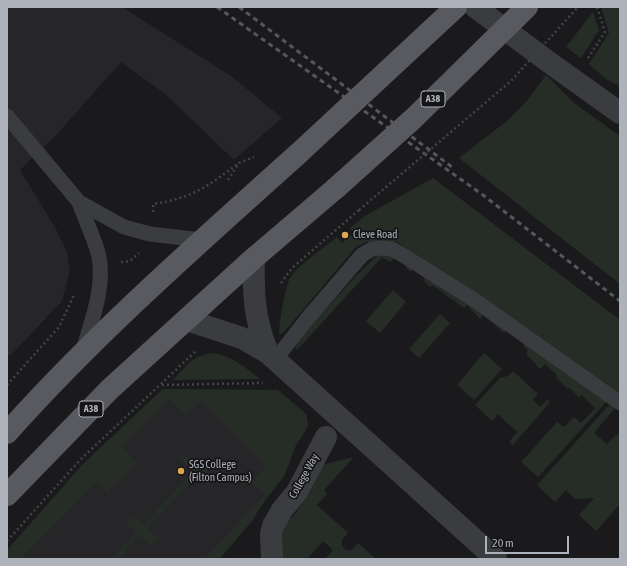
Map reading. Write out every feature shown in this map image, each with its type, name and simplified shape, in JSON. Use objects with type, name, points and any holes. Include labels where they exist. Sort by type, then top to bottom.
[{"type":"main road","points":[[7,433],[42,394],[146,292],[201,240],[299,153],[456,7]]},
{"type":"main road","name":"A38","points":[[7,495],[110,389],[254,258],[336,188],[414,118],[527,7]]},
{"type":"street","points":[[475,7],[620,112]]},
{"type":"street","points":[[254,258],[254,311],[260,334],[271,356]]},
{"type":"street","points":[[187,320],[242,338],[271,356],[496,559]]},
{"type":"street","name":"College Way","points":[[272,559],[270,534],[273,526],[279,514],[297,492],[326,437]]},
{"type":"lane","points":[[7,116],[79,202],[99,257],[100,275],[96,305],[82,354]]},
{"type":"lane","points":[[79,202],[124,227],[157,236],[201,240]]},
{"type":"lane","points":[[271,356],[307,319],[362,255],[372,249],[392,250],[412,260],[476,301],[620,403]]},
{"type":"path","points":[[278,289],[281,282],[292,268],[511,81],[578,7]]},
{"type":"path","points":[[574,80],[605,32],[597,7]]},
{"type":"path","points":[[153,204],[183,198],[206,187],[239,163]]},
{"type":"path","points":[[7,385],[59,327],[68,310]]},
{"type":"path","points":[[7,541],[80,460],[198,350],[202,349]]},
{"type":"path","points":[[162,385],[301,382]]},
{"type":"shaded area","points":[[7,7],[122,7],[231,76],[282,118],[234,160],[165,94],[121,62],[59,132],[20,170],[56,229],[67,252],[70,271],[62,301],[13,353],[7,356]]},
{"type":"shaded area","points":[[601,7],[620,7],[620,86],[606,79],[589,64],[609,33]]},
{"type":"shaded area","points":[[593,12],[599,30],[581,58],[566,47]]},
{"type":"shaded area","points":[[546,75],[574,103],[620,136],[620,284],[459,158],[507,121],[526,102]]},
{"type":"shaded area","points":[[433,178],[620,320],[620,396],[397,242],[366,242],[356,247],[284,332],[279,335],[286,289],[290,278],[294,273],[337,237],[342,243],[354,233],[350,228],[365,216]]},
{"type":"shaded area","points":[[389,255],[394,258],[390,262],[382,257],[297,350],[296,346],[299,338],[357,275],[377,256]]},
{"type":"shaded area","points":[[409,265],[508,329],[504,333],[483,315],[480,319],[467,305],[464,308],[432,285],[430,287],[424,281],[425,279],[413,269],[411,272],[405,267]]},
{"type":"shaded area","points":[[393,290],[406,302],[380,333],[366,321]]},
{"type":"shaded area","points":[[440,314],[450,323],[419,358],[409,349]]},
{"type":"shaded area","points":[[527,344],[606,402],[538,477],[521,462],[557,422],[564,427],[574,417],[581,423],[595,408],[582,395],[579,397],[569,387],[568,389],[556,377],[557,375],[545,364],[540,369],[526,354],[528,351],[523,345]]},
{"type":"shaded area","points":[[214,353],[233,360],[260,379],[173,380],[190,362],[201,356]]},
{"type":"shaded area","points":[[484,353],[502,369],[474,400],[457,385]]},
{"type":"shaded area","points":[[513,371],[538,394],[533,400],[540,407],[548,399],[550,402],[513,445],[509,442],[517,432],[498,414],[492,421],[475,405],[500,378],[508,376]]},
{"type":"shaded area","name":"SGS College (Filton Campus)","points":[[163,389],[278,390],[296,445],[284,476],[261,506],[252,521],[219,559],[7,559],[7,550],[83,464]]},
{"type":"shaded area","points":[[163,389],[278,390],[306,414],[308,425],[296,445],[284,476],[261,506],[252,521],[219,559],[204,559],[265,495],[251,482],[266,466],[201,401],[186,416],[169,399],[121,446],[137,463],[108,491],[120,504],[96,482],[21,559],[7,559],[7,550],[83,464]]},
{"type":"shaded area","points":[[610,404],[615,408],[594,433],[607,444],[616,435],[620,436],[620,504],[596,531],[579,515],[594,498],[575,499],[566,490],[555,502],[537,485]]},
{"type":"shaded area","points":[[181,456],[198,461],[206,469],[209,474],[209,486],[197,475],[147,528],[158,538],[151,546],[139,536],[118,559],[111,559],[136,532],[126,523],[133,515],[144,525],[193,471],[179,458]]},
{"type":"shaded area","points":[[354,457],[324,490],[327,494],[317,505],[348,533],[342,540],[342,546],[346,550],[352,550],[358,543],[376,559],[325,559],[333,550],[323,541],[307,559],[280,559],[279,540],[283,526],[295,514],[309,493],[321,468],[325,464]]},
{"type":"railway","points":[[217,7],[483,195],[620,301]]},
{"type":"railway","points":[[239,7],[452,167]]},
{"type":"place","name":"Cleve Road","points":[[345,235]]},
{"type":"place","name":"SGS College (Filton Campus)","points":[[181,471]]}]
